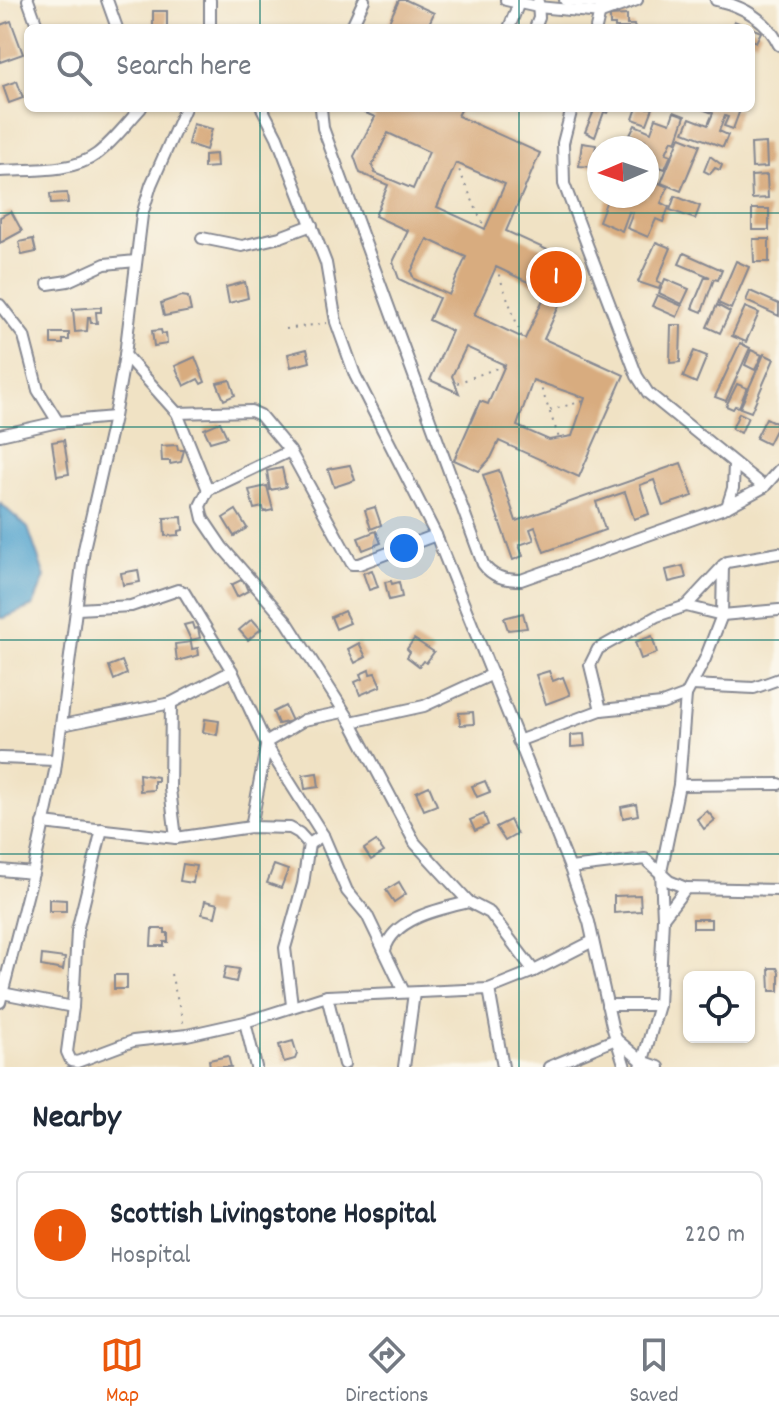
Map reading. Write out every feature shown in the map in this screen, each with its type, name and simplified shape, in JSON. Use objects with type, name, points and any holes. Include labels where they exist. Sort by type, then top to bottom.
[{"type":"street","points":[[28,0],[37,24]]},
{"type":"street","points":[[107,0],[116,24]]},
{"type":"street","points":[[210,0],[210,24]]},
{"type":"street","points":[[353,24],[364,0]]},
{"type":"street","points":[[506,0],[613,9],[637,0]]},
{"type":"street","points":[[565,0],[601,8]]},
{"type":"street","points":[[716,0],[743,9],[768,26],[779,45]]},
{"type":"street","points":[[511,24],[519,2]]},
{"type":"street","points":[[537,24],[538,4]]},
{"type":"street","points":[[597,24],[601,8]]},
{"type":"street","points":[[0,171],[64,166],[90,159],[137,112]]},
{"type":"street","points":[[73,1007],[1,998],[33,873],[56,760],[84,549],[125,355],[145,203],[183,112]]},
{"type":"street","points":[[264,112],[277,137],[326,263],[336,322],[364,397],[436,535],[570,868],[593,941],[625,1067]]},
{"type":"street","points":[[321,112],[329,143],[488,572],[501,578],[521,580],[727,507],[764,487],[779,470]]},
{"type":"street","points":[[571,112],[563,143],[564,184],[637,376],[648,393],[764,487]]},
{"type":"street","points":[[202,238],[242,246],[312,225]]},
{"type":"street","points":[[48,284],[68,281],[105,264],[136,261]]},
{"type":"street","points":[[0,305],[24,336],[38,390],[58,422]]},
{"type":"street","points":[[125,355],[177,413],[208,490]]},
{"type":"street","points":[[177,413],[255,412],[290,451],[352,564],[436,535]]},
{"type":"street","points":[[0,435],[58,422],[114,417]]},
{"type":"street","points":[[290,451],[208,490],[200,506],[203,519],[222,547],[287,622],[351,722],[415,843],[469,902],[490,913],[534,971]]},
{"type":"street","points":[[727,507],[734,482],[734,464]]},
{"type":"street","points":[[601,710],[590,665],[598,649],[657,616],[686,606],[723,565],[741,558],[779,553]]},
{"type":"street","points":[[642,1064],[659,1005],[663,918],[661,872],[679,785],[689,690],[722,615],[723,565]]},
{"type":"street","points":[[78,609],[131,606],[181,590],[188,596],[232,671],[268,748],[323,835],[347,891],[367,915],[409,992],[404,1067]]},
{"type":"street","points":[[686,606],[722,615],[779,610]]},
{"type":"street","points":[[62,725],[171,703],[232,671]]},
{"type":"street","points":[[351,722],[424,706],[493,674]]},
{"type":"street","points":[[518,741],[601,710],[662,704],[689,690],[754,688],[779,679]]},
{"type":"street","points":[[171,703],[170,789],[176,838]]},
{"type":"street","points":[[251,827],[267,742],[304,720],[343,712]]},
{"type":"street","points":[[0,758],[56,760]]},
{"type":"street","points":[[679,785],[779,784]]},
{"type":"street","points":[[43,823],[176,838],[251,827],[290,828],[309,844]]},
{"type":"street","points":[[102,829],[77,931],[67,1052],[71,1061],[77,1062],[133,1041],[187,1035],[245,1022],[327,996],[489,989],[534,971],[593,941]]},
{"type":"street","points":[[292,1005],[285,948],[303,884],[309,844],[323,835]]},
{"type":"street","points":[[570,868],[645,859],[669,881],[686,888],[779,890]]},
{"type":"street","points":[[0,870],[33,873]]},
{"type":"street","points":[[663,918],[686,888]]},
{"type":"street","points":[[385,950],[388,939],[422,913],[469,902]]},
{"type":"street","points":[[489,989],[503,1067]]},
{"type":"street","points":[[327,996],[342,1066],[357,1067]]},
{"type":"street","points":[[607,1005],[659,1005]]},
{"type":"street","points":[[245,1022],[256,1067]]},
{"type":"street","points":[[616,1039],[642,1064],[659,1067]]},
{"type":"street","points":[[549,1067],[616,1039]]},
{"type":"path","points":[[456,163],[485,229]]},
{"type":"path","points":[[496,267],[522,338]]},
{"type":"path","points":[[286,329],[336,322]]},
{"type":"path","points":[[457,383],[505,365]]},
{"type":"path","points":[[539,382],[559,438]]},
{"type":"path","points":[[549,410],[584,401]]},
{"type":"path","points":[[171,974],[187,1035]]},
{"type":"water","points":[[0,503],[28,528],[45,577],[33,606],[4,618],[0,618]]},
{"type":"building","points":[[399,0],[406,0],[434,13],[429,24],[388,24]]},
{"type":"building","points":[[153,11],[167,11],[167,24],[153,24]]},
{"type":"building","points":[[627,15],[627,24],[610,24],[610,16]]},
{"type":"building","points":[[11,21],[23,54],[0,62],[0,25]]},
{"type":"building","points":[[755,30],[761,32],[755,41]]},
{"type":"building","points":[[17,81],[23,98],[9,103],[3,86]]},
{"type":"building","points":[[363,112],[460,112],[458,116],[540,153],[506,231],[578,264],[544,339],[624,375],[579,477],[499,441],[491,458],[479,471],[454,460],[480,401],[488,404],[505,365],[466,347],[452,376],[459,393],[430,380],[452,331],[429,320],[439,298],[399,279],[393,262],[408,231],[375,216],[388,185],[360,173],[354,156],[375,117]],"holes":[[[388,133],[429,152],[413,189],[375,173],[372,166]],[[456,163],[505,184],[485,229],[437,207]],[[427,239],[466,257],[449,295],[414,279],[411,272]],[[496,267],[547,291],[525,339],[474,315]],[[533,380],[585,398],[572,436],[549,440],[517,426]]]},
{"type":"building","points":[[593,112],[604,112],[595,136],[585,132]]},
{"type":"building","points":[[636,112],[652,112],[647,124],[633,119]]},
{"type":"building","points":[[674,112],[685,116],[676,142],[672,140],[666,153],[671,155],[665,169],[659,169],[659,136],[630,135],[635,125],[651,132],[656,118],[670,123]]},
{"type":"building","points":[[710,112],[739,112],[733,129],[724,126],[728,117],[725,116],[719,131],[728,135],[723,147],[684,132],[690,118],[708,125],[713,113]]},
{"type":"building","points":[[193,124],[212,129],[206,150],[188,144]]},
{"type":"building","points":[[680,137],[700,145],[681,191],[661,183]]},
{"type":"building","points":[[582,143],[587,144],[587,167],[579,166]]},
{"type":"building","points":[[766,143],[767,167],[752,168],[751,144]]},
{"type":"building","points":[[216,154],[217,167],[204,168],[204,155]]},
{"type":"building","points":[[710,156],[722,165],[720,170],[715,168],[710,174],[704,171]]},
{"type":"building","points":[[767,175],[768,198],[752,199],[751,176]]},
{"type":"building","points":[[659,183],[668,187],[661,203],[669,207],[663,222],[656,219],[648,237],[627,228],[633,213],[629,212],[622,231],[599,221],[604,208],[659,208]]},
{"type":"building","points":[[67,193],[68,203],[51,204],[50,194]]},
{"type":"building","points":[[675,196],[700,206],[695,219],[670,210]]},
{"type":"building","points":[[752,209],[769,209],[769,230],[752,230]]},
{"type":"building","points":[[11,211],[22,231],[0,243],[0,217]]},
{"type":"building","points":[[33,239],[36,252],[22,255],[19,242]]},
{"type":"building","points":[[753,239],[769,239],[769,262],[754,262]]},
{"type":"building","points":[[656,242],[671,248],[657,281],[661,283],[659,289],[638,282]]},
{"type":"building","points":[[684,253],[722,270],[718,280],[714,279],[702,312],[692,308],[705,277],[710,277],[679,264]]},
{"type":"building","points":[[736,261],[749,267],[731,309],[718,303]]},
{"type":"building","points":[[665,279],[689,289],[682,304],[659,293]]},
{"type":"building","points":[[245,282],[248,298],[229,303],[226,287]]},
{"type":"building","points":[[750,291],[779,304],[779,316],[746,301]]},
{"type":"building","points":[[657,295],[682,306],[677,317],[652,306]]},
{"type":"building","points":[[181,296],[188,297],[191,311],[164,316],[161,303]]},
{"type":"building","points":[[717,305],[730,312],[720,333],[707,327]]},
{"type":"building","points":[[101,307],[101,312],[96,312],[97,323],[91,323],[88,317],[87,331],[75,332],[73,309]]},
{"type":"building","points":[[745,307],[759,313],[746,342],[732,336]]},
{"type":"building","points":[[671,325],[681,325],[680,362],[670,363]]},
{"type":"building","points":[[161,330],[162,334],[166,333],[167,344],[154,346],[152,331]]},
{"type":"building","points":[[51,333],[69,333],[69,340],[63,340],[63,344],[51,344]]},
{"type":"building","points":[[740,343],[750,348],[726,401],[715,397]]},
{"type":"building","points":[[307,349],[310,362],[291,367],[288,354]]},
{"type":"building","points":[[751,350],[762,355],[755,370],[745,365]]},
{"type":"building","points":[[694,351],[707,356],[696,383],[683,377]]},
{"type":"building","points":[[764,354],[774,359],[751,412],[740,408]]},
{"type":"building","points":[[195,357],[205,382],[201,384],[198,379],[184,386],[175,366]]},
{"type":"building","points":[[230,380],[235,395],[224,400],[217,383]]},
{"type":"building","points":[[737,384],[747,388],[739,407],[733,409],[726,406]]},
{"type":"building","points":[[739,413],[748,417],[741,433],[732,429]]},
{"type":"building","points":[[766,418],[778,424],[768,444],[756,438]]},
{"type":"building","points":[[220,422],[227,437],[210,442],[204,429]]},
{"type":"building","points":[[64,440],[69,474],[57,476],[52,442]]},
{"type":"building","points":[[177,445],[178,450],[184,450],[181,462],[170,464],[170,461],[162,461],[161,446]]},
{"type":"building","points":[[681,463],[693,496],[663,506],[654,480],[640,485],[649,514],[634,519],[625,492],[596,502],[605,530],[544,552],[535,527],[530,529],[534,540],[519,545],[523,556],[513,560],[483,475],[499,470],[516,521]]},
{"type":"building","points":[[350,465],[355,480],[334,487],[328,469]]},
{"type":"building","points":[[282,468],[286,487],[270,490],[267,471]]},
{"type":"building","points":[[267,486],[273,510],[264,512],[263,507],[254,509],[249,490]]},
{"type":"building","points":[[375,507],[381,525],[371,529],[365,510]]},
{"type":"building","points":[[236,510],[247,528],[234,536],[223,518]]},
{"type":"building","points":[[182,517],[183,530],[179,531],[179,535],[165,536],[164,518]]},
{"type":"building","points":[[376,531],[381,543],[363,550],[358,538]]},
{"type":"building","points":[[683,566],[686,578],[669,582],[666,570]]},
{"type":"building","points":[[138,570],[140,582],[123,585],[121,573]]},
{"type":"building","points":[[372,570],[378,587],[369,590],[363,573]]},
{"type":"building","points":[[243,579],[248,591],[237,597],[231,585]]},
{"type":"building","points":[[391,581],[392,584],[399,582],[402,597],[389,600],[385,582]]},
{"type":"building","points":[[344,611],[350,623],[336,629],[331,617]]},
{"type":"building","points":[[523,613],[527,628],[508,630],[504,618]]},
{"type":"building","points":[[252,619],[261,629],[248,640],[239,630]]},
{"type":"building","points":[[192,623],[194,629],[198,628],[200,638],[191,640],[184,625]]},
{"type":"building","points":[[652,636],[657,653],[641,659],[635,642]]},
{"type":"building","points":[[414,639],[434,652],[426,663],[423,661],[419,666],[407,657],[410,652],[407,649]]},
{"type":"building","points":[[191,642],[192,649],[198,648],[199,655],[177,661],[175,644]]},
{"type":"building","points":[[359,643],[366,657],[355,663],[348,649]]},
{"type":"building","points":[[122,661],[127,674],[114,680],[109,666]]},
{"type":"building","points":[[369,670],[370,674],[375,673],[381,686],[360,695],[355,682],[362,679],[360,674]]},
{"type":"building","points":[[549,671],[553,681],[563,677],[570,695],[546,704],[536,675]]},
{"type":"building","points":[[285,706],[292,721],[278,724],[273,712]]},
{"type":"building","points":[[473,712],[474,724],[460,725],[459,713]]},
{"type":"building","points":[[205,719],[219,721],[217,735],[203,732]]},
{"type":"building","points":[[584,734],[585,746],[571,747],[571,735]]},
{"type":"building","points":[[317,773],[319,787],[305,789],[303,775]]},
{"type":"building","points":[[139,774],[158,777],[158,781],[154,781],[154,790],[140,791]]},
{"type":"building","points":[[485,781],[490,792],[477,797],[472,786]]},
{"type":"building","points":[[429,786],[437,805],[424,810],[416,792]]},
{"type":"building","points":[[636,804],[638,815],[623,818],[621,807]]},
{"type":"building","points":[[707,811],[715,820],[704,829],[697,819]]},
{"type":"building","points":[[484,814],[488,825],[475,831],[470,820]]},
{"type":"building","points":[[510,820],[517,834],[505,841],[496,827]]},
{"type":"building","points":[[376,841],[384,852],[371,860],[364,849]]},
{"type":"building","points":[[183,864],[196,866],[193,883],[180,881]]},
{"type":"building","points":[[274,865],[288,870],[281,888],[267,883]]},
{"type":"building","points":[[399,882],[406,894],[394,902],[386,890]]},
{"type":"building","points":[[640,895],[641,911],[614,913],[614,896]]},
{"type":"building","points":[[49,899],[66,900],[66,911],[49,911]]},
{"type":"building","points":[[205,901],[218,904],[215,917],[202,914]]},
{"type":"building","points":[[693,919],[711,919],[711,928],[693,928]]},
{"type":"building","points":[[152,929],[165,929],[168,933],[168,942],[164,942],[164,946],[151,946]]},
{"type":"building","points":[[42,955],[65,958],[63,970],[41,966]]},
{"type":"building","points":[[226,967],[239,969],[236,982],[223,979]]},
{"type":"building","points":[[769,968],[777,968],[779,972],[779,991],[770,991]]},
{"type":"building","points":[[114,975],[127,975],[127,989],[114,989]]},
{"type":"building","points":[[293,1041],[297,1054],[295,1059],[284,1062],[279,1045]]},
{"type":"building","points":[[228,1056],[231,1067],[210,1067],[209,1060]]},
{"type":"place","name":"Scottish Livingstone Hospital","points":[[556,277]]}]
